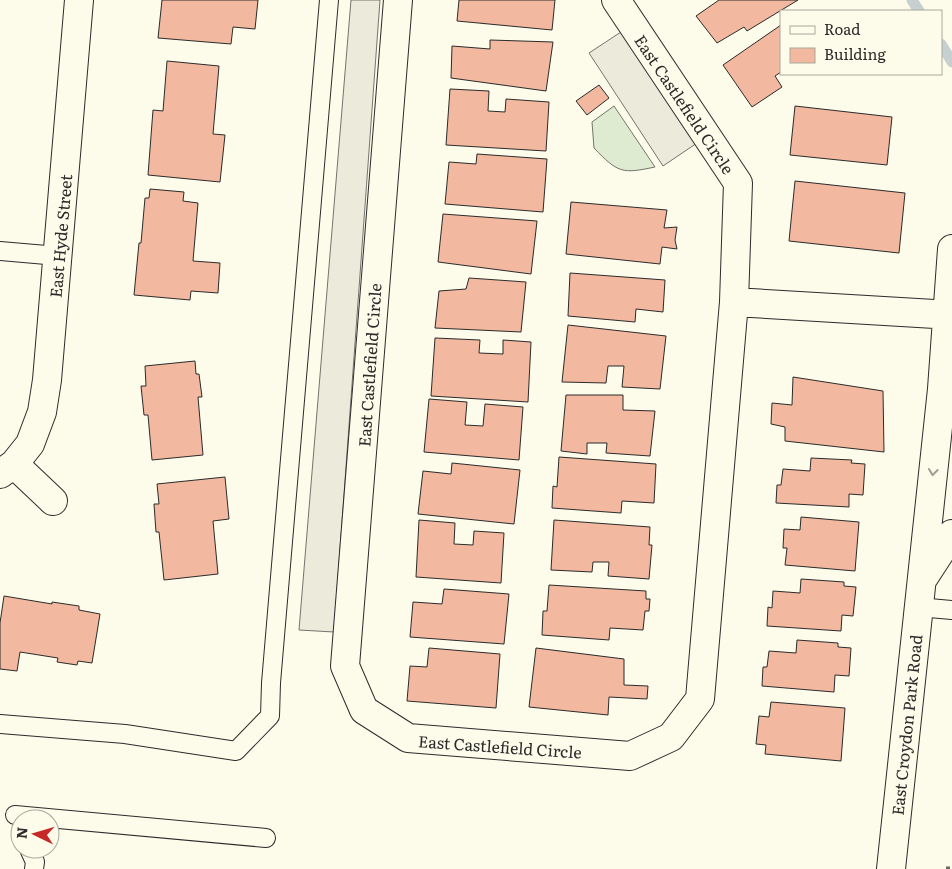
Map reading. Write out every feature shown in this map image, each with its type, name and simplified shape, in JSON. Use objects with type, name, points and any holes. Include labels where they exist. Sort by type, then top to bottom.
[{"type":"street","name":"East Hyde Street","points":[[7,469],[30,444],[42,412],[47,380],[79,0]]},
{"type":"street","name":"East Castlefield Circle","points":[[398,0],[345,666],[364,710],[408,738],[630,756],[671,737],[700,700],[734,302],[738,183],[616,0]]},
{"type":"street","name":"East Croydon Park Road","points":[[891,869],[921,580],[944,436],[942,389],[950,315],[952,249]]},
{"type":"street","points":[[734,302],[950,315]]},
{"type":"street","points":[[7,469],[53,501]]},
{"type":"street","name":"East Croydon Park Road","points":[[921,580],[952,534]]},
{"type":"lane","points":[[0,724],[125,734],[236,751],[270,716],[272,673],[329,0]]},
{"type":"lane","points":[[0,251],[58,256]]},
{"type":"lane","points":[[918,607],[952,610]]},
{"type":"lane","points":[[60,822],[266,838]]},
{"type":"path","points":[[946,868],[952,868]]},
{"type":"green space","points":[[614,106],[655,167],[628,171],[621,170],[594,148],[592,122]]},
{"type":"shaded area","points":[[351,0],[380,0],[334,632],[299,630]]},
{"type":"shaded area","points":[[624,30],[697,143],[663,166],[589,53]]},
{"type":"building","points":[[162,0],[258,0],[255,29],[233,27],[231,44],[158,38]]},
{"type":"building","points":[[459,0],[555,0],[552,30],[457,21]]},
{"type":"building","points":[[719,0],[798,0],[747,31],[744,27],[717,43],[696,16]]},
{"type":"building","points":[[780,26],[780,73],[775,76],[782,87],[752,107],[723,65]]},
{"type":"building","points":[[490,40],[553,42],[546,91],[451,78],[452,46],[490,49]]},
{"type":"building","points":[[167,61],[219,66],[213,134],[225,135],[220,182],[148,175],[153,110],[163,111]]},
{"type":"building","points":[[599,85],[609,98],[587,115],[576,101]]},
{"type":"building","points":[[450,89],[489,91],[488,111],[505,112],[506,99],[549,102],[546,151],[446,145]]},
{"type":"building","points":[[795,106],[892,117],[887,165],[790,155]]},
{"type":"building","points":[[477,154],[547,159],[543,212],[445,204],[449,162],[476,164]]},
{"type":"building","points":[[795,181],[905,193],[899,253],[789,241]]},
{"type":"building","points":[[150,189],[184,192],[183,201],[198,203],[193,261],[220,263],[218,293],[191,291],[190,300],[134,295],[145,198],[149,198]]},
{"type":"building","points":[[571,202],[667,210],[664,228],[677,227],[675,240],[677,249],[662,247],[660,264],[566,254]]},
{"type":"building","points":[[443,214],[537,221],[531,274],[438,262]]},
{"type":"building","points":[[570,273],[665,280],[663,312],[636,309],[635,322],[568,316]]},
{"type":"building","points":[[469,278],[526,282],[521,332],[435,328],[439,291],[466,289]]},
{"type":"building","points":[[568,325],[666,336],[660,389],[622,387],[624,366],[608,366],[606,383],[562,382]]},
{"type":"building","points":[[435,338],[480,340],[479,353],[503,354],[503,340],[531,342],[528,402],[431,396]]},
{"type":"building","points":[[195,361],[202,397],[198,397],[203,455],[152,460],[148,415],[144,415],[141,386],[146,386],[145,366]]},
{"type":"building","points":[[793,377],[883,391],[884,452],[785,441],[785,427],[771,424],[772,403],[792,405]]},
{"type":"building","points":[[566,395],[623,395],[623,410],[655,411],[650,456],[606,453],[607,443],[587,443],[587,454],[561,451]]},
{"type":"building","points":[[429,399],[467,402],[465,425],[483,426],[485,404],[523,407],[519,460],[424,452]]},
{"type":"building","points":[[559,457],[656,464],[654,503],[622,501],[621,513],[552,508],[553,486],[557,487]]},
{"type":"building","points":[[811,458],[852,460],[851,463],[865,464],[863,495],[849,494],[849,507],[776,503],[777,485],[781,485],[783,469],[810,471]]},
{"type":"building","points":[[452,463],[520,470],[514,524],[418,514],[423,471],[451,474]]},
{"type":"building","points":[[225,477],[229,519],[213,521],[218,574],[164,580],[159,532],[156,532],[154,504],[159,504],[157,484]]},
{"type":"building","points":[[801,517],[859,522],[855,571],[785,565],[787,548],[783,548],[784,529],[800,530]]},
{"type":"building","points":[[419,520],[455,523],[454,544],[473,545],[474,531],[504,533],[501,583],[416,577]]},
{"type":"building","points":[[554,520],[650,527],[649,545],[652,545],[649,579],[608,576],[609,562],[593,562],[592,572],[551,570]]},
{"type":"building","points":[[801,579],[844,582],[844,586],[856,587],[853,616],[842,615],[841,631],[767,626],[768,607],[772,608],[773,591],[800,593]]},
{"type":"building","points":[[549,585],[646,591],[646,599],[650,599],[649,611],[645,611],[643,630],[610,628],[609,640],[542,635],[543,611],[547,611]]},
{"type":"building","points":[[444,589],[509,594],[504,644],[410,637],[413,602],[442,604]]},
{"type":"building","points":[[4,596],[52,604],[52,602],[79,606],[79,610],[100,614],[92,663],[78,661],[77,665],[57,662],[58,658],[20,652],[17,671],[0,669],[0,623]]},
{"type":"building","points":[[797,640],[838,643],[838,647],[851,648],[849,676],[835,675],[834,692],[762,686],[763,667],[767,667],[769,651],[796,653]]},
{"type":"building","points":[[429,648],[500,654],[496,708],[407,701],[410,666],[427,667]]},
{"type":"building","points":[[536,648],[624,659],[624,685],[648,686],[647,699],[609,697],[608,715],[529,707]]},
{"type":"building","points":[[771,702],[845,708],[841,761],[765,754],[766,745],[756,744],[759,716],[769,717]]},
{"type":"waterway","points":[[912,0],[918,10]]},
{"type":"waterway","points":[[942,46],[952,62]]}]
